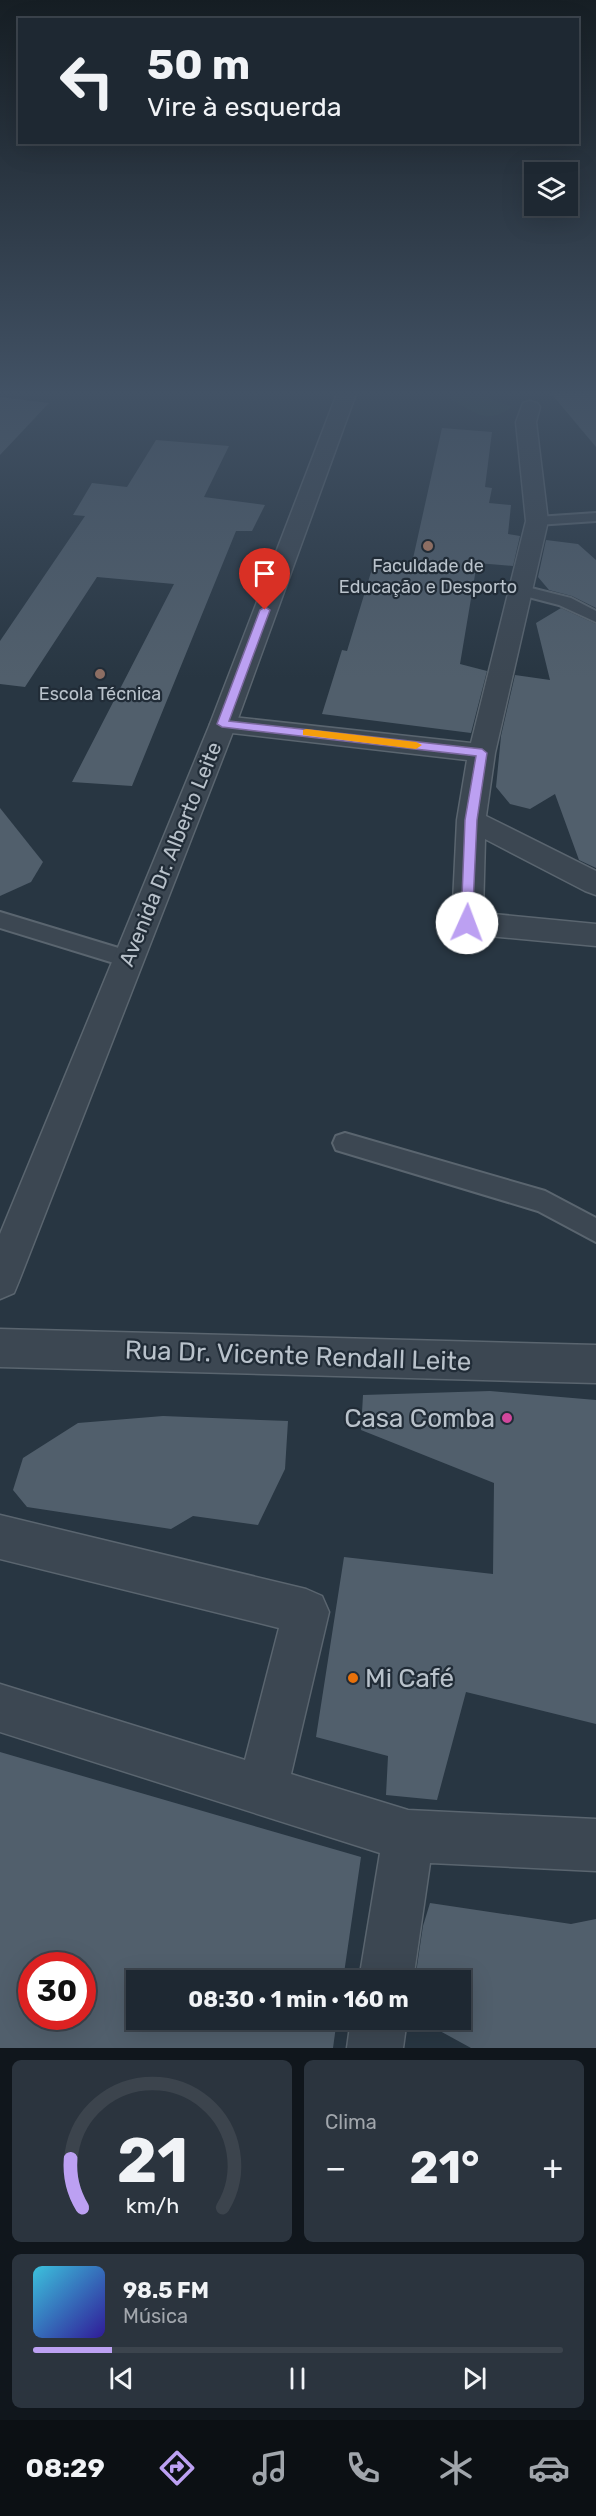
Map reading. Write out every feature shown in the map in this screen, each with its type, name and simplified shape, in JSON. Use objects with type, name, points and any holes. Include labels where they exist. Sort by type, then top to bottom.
[{"type":"street","name":"Avenida Dr. Alberto Leite","points":[[0,1281],[222,724],[312,487]]},
{"type":"street","points":[[533,487],[537,521],[482,753],[471,820],[467,923],[596,935]]},
{"type":"street","points":[[222,724],[482,753]]},
{"type":"street","points":[[471,820],[596,884]]},
{"type":"street","name":"Rua Dr. Vicente Rendall Leite","points":[[0,1348],[596,1364]]},
{"type":"street","points":[[0,1537],[306,1612],[262,1790]]},
{"type":"street","points":[[0,1708],[408,1836],[596,1845]]},
{"type":"street","points":[[388,1970],[408,1836]]},
{"type":"street","points":[[375,2048],[378,2030]]},
{"type":"lane","points":[[537,521],[596,517]]},
{"type":"lane","points":[[519,590],[565,601],[596,617]]},
{"type":"lane","points":[[0,920],[127,958]]},
{"type":"lane","points":[[345,1143],[544,1202],[596,1232]]},
{"type":"building","points":[[90,487],[209,487],[204,497],[265,505],[252,531],[236,531],[132,786],[72,782],[174,584],[97,577],[25,687],[0,684],[0,641],[85,516],[73,515]]},
{"type":"building","points":[[429,487],[492,488],[489,503],[511,505],[508,534],[520,536],[513,566],[477,563],[460,664],[487,671],[471,733],[322,714],[342,650],[347,651],[375,559],[412,563]]},
{"type":"building","points":[[546,540],[578,544],[596,560],[596,608],[572,596],[549,590],[538,577]]},
{"type":"building","points":[[561,608],[596,624],[596,868],[579,860],[555,794],[530,809],[510,804],[496,787],[501,736],[515,675],[550,680],[536,623]]},
{"type":"building","points":[[0,808],[43,862],[31,882],[0,896]]},
{"type":"building","points":[[490,1391],[596,1400],[596,1724],[466,1692],[437,1800],[386,1795],[388,1756],[316,1737],[344,1557],[493,1574],[494,1483],[361,1430],[363,1395]]},
{"type":"building","points":[[163,1416],[288,1421],[285,1469],[258,1525],[193,1516],[171,1529],[27,1507],[13,1490],[23,1458],[78,1423]]},
{"type":"building","points":[[0,1752],[361,1857],[344,1970],[126,1970],[126,2030],[335,2030],[333,2048],[0,2048]]},
{"type":"building","points":[[430,1903],[571,1924],[596,1919],[596,2048],[471,2048],[438,2030],[471,2030],[471,1970],[416,1970],[423,1926]]},
{"type":"slow traffic","points":[[306,732],[416,745]]},
{"type":"place","name":"Faculdade de Educação e Desporto","points":[[428,546]]},
{"type":"place","name":"Escola Técnica","points":[[100,674]]},
{"type":"place","name":"Casa Comba","points":[[507,1418]]},
{"type":"place","name":"Mi Café","points":[[353,1678]]},
{"type":"route","points":[[265,610],[222,724],[482,753],[471,820],[467,923]]}]
